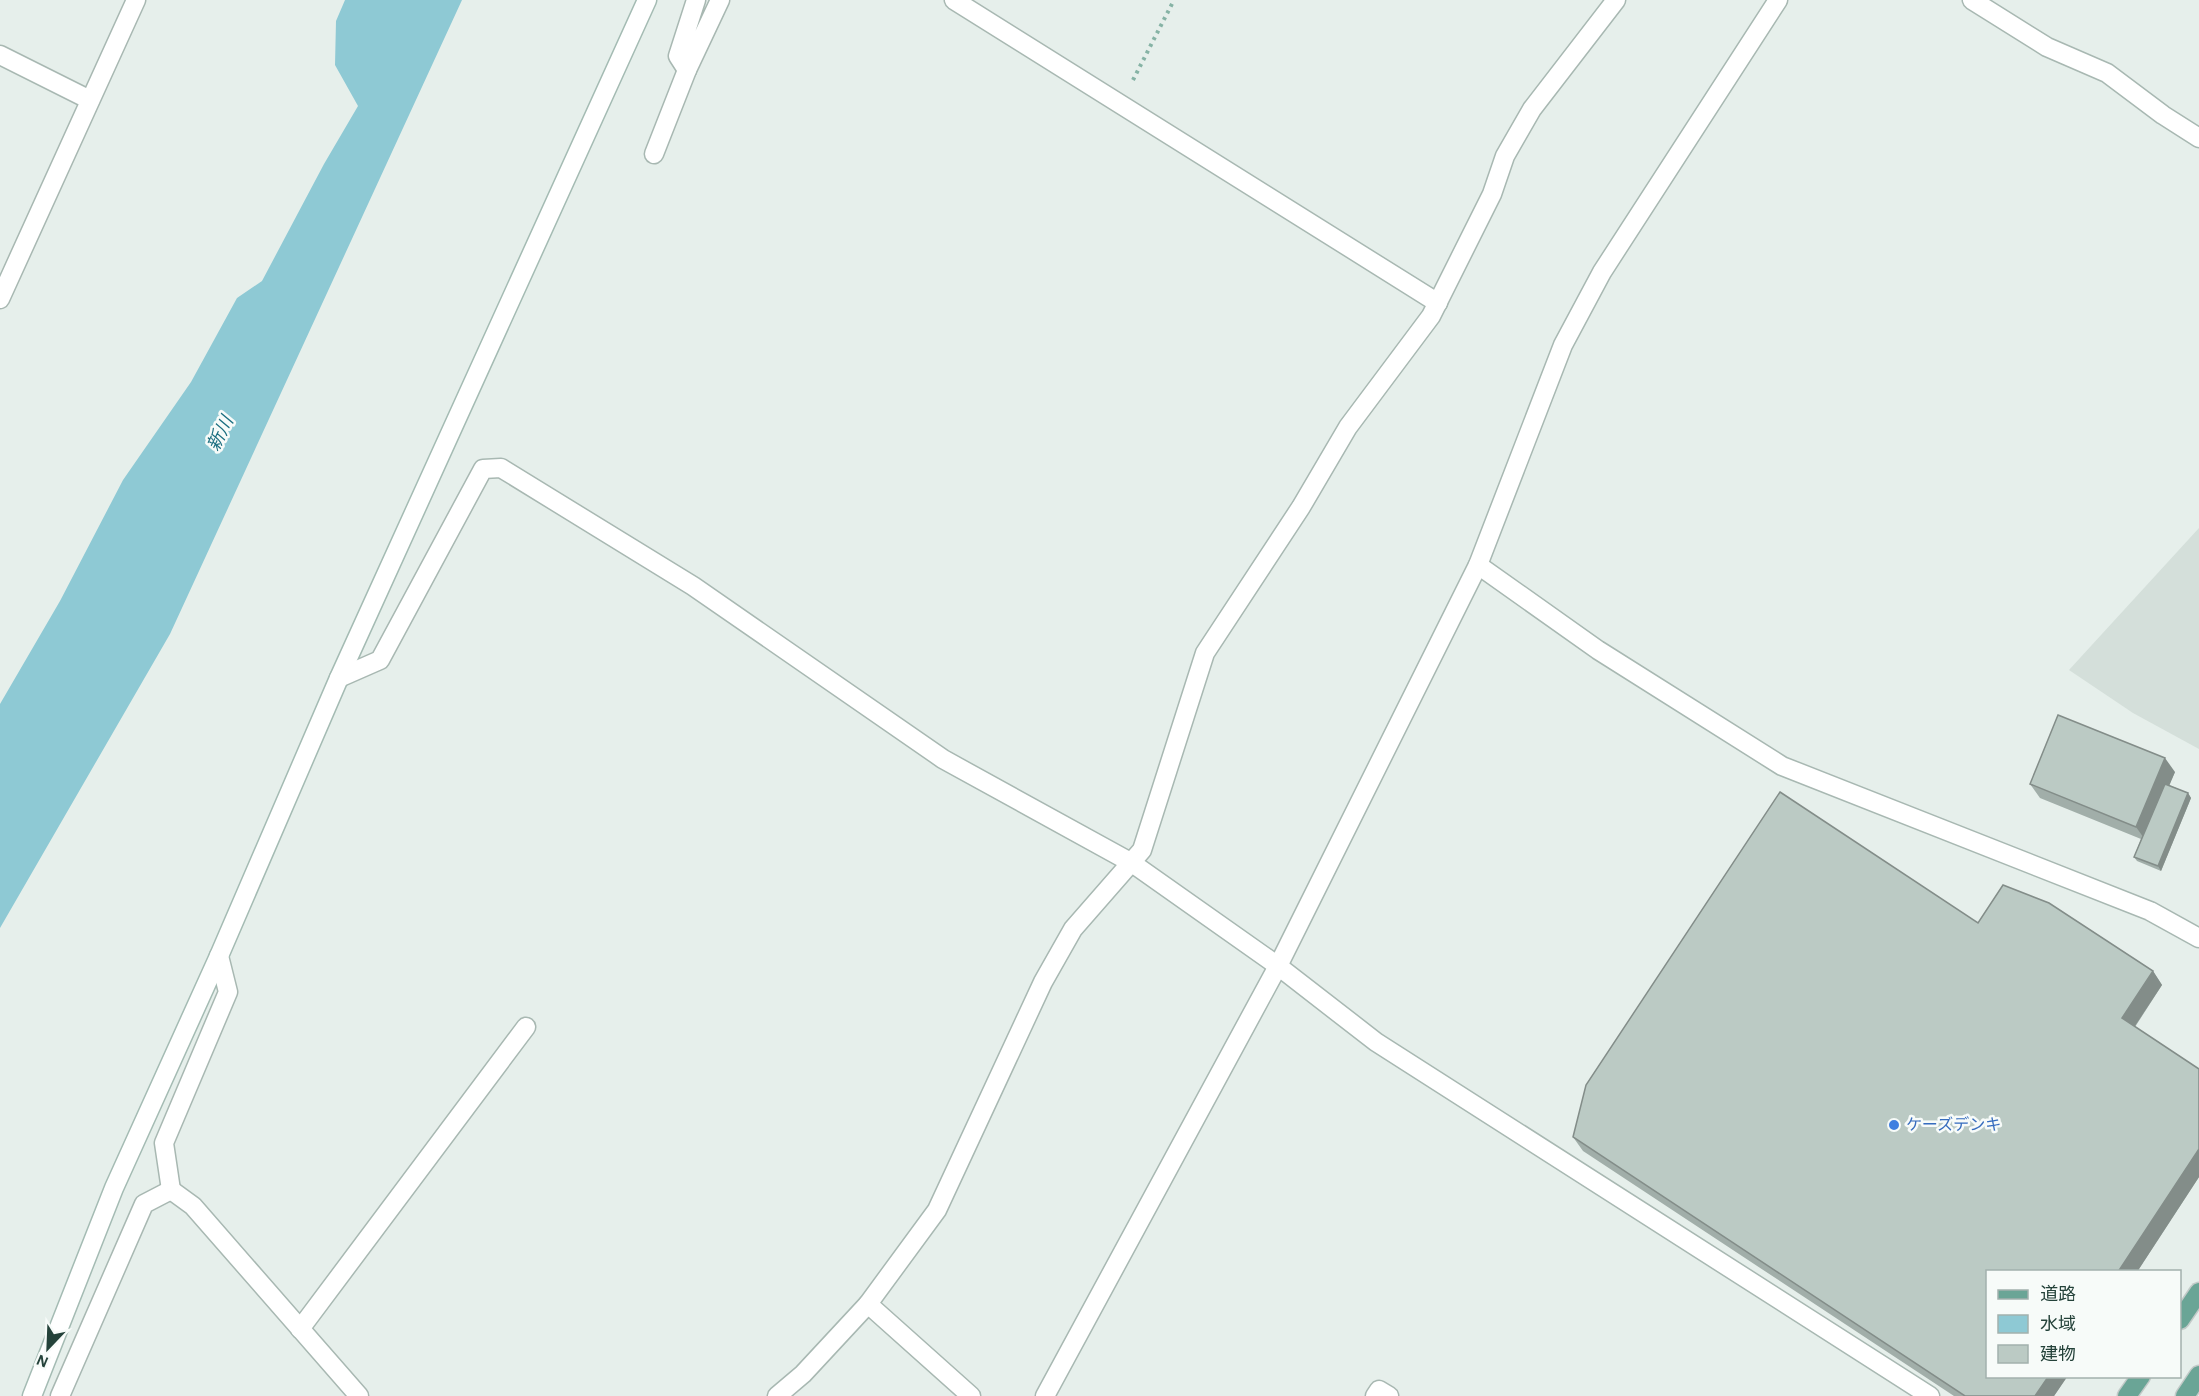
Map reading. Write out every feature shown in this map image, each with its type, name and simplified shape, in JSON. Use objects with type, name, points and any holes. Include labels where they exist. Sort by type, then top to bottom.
[{"type":"main road","points":[[2181,1319],[2199,1292]]},
{"type":"main road","points":[[2185,1396],[2199,1375]]},
{"type":"main road","points":[[2127,1396],[2140,1378]]},
{"type":"street","points":[[0,298],[136,0]]},
{"type":"street","points":[[32,1396],[114,1188],[219,956],[339,678],[646,0]]},
{"type":"street","points":[[687,70],[678,56],[696,0]]},
{"type":"street","points":[[654,154],[687,70],[720,0]]},
{"type":"street","points":[[954,0],[1438,303]]},
{"type":"street","points":[[777,1396],[803,1374],[868,1304],[937,1210],[1043,982],[1073,929],[1142,850],[1205,653],[1301,507],[1348,427],[1431,316],[1492,194],[1505,156],[1532,109],[1616,0]]},
{"type":"street","points":[[1045,1396],[1278,966],[1478,565],[1563,345],[1602,272],[1778,0]]},
{"type":"street","points":[[1972,0],[2047,47],[2107,73],[2163,115],[2199,138]]},
{"type":"street","points":[[0,55],[90,100]]},
{"type":"street","points":[[339,678],[380,660],[483,469],[501,468],[693,586],[943,759],[1132,863],[1278,966],[1376,1042],[1930,1396]]},
{"type":"street","points":[[1478,565],[1598,650],[1782,766],[2150,911],[2199,938]]},
{"type":"street","points":[[219,956],[228,992],[164,1143],[171,1190],[193,1206],[359,1396]]},
{"type":"street","points":[[300,1329],[526,1027]]},
{"type":"street","points":[[60,1396],[144,1204],[171,1190]]},
{"type":"street","points":[[868,1304],[971,1396]]},
{"type":"street","points":[[1375,1396],[1379,1390],[1389,1396]]},
{"type":"path","points":[[1120,104],[1174,0]]},
{"type":"shaded area","points":[[2199,528],[2199,749],[2133,713],[2069,670]]},
{"type":"water","name":"新川","points":[[345,0],[462,0],[170,634],[0,928],[0,704],[60,601],[123,480],[191,382],[237,298],[262,281],[324,164],[358,106],[335,65],[336,21]]},
{"type":"building","points":[[2058,715],[2165,758],[2136,827],[2030,784]]},
{"type":"building","points":[[2165,784],[2188,793],[2158,866],[2134,857]]},
{"type":"building","name":"ケーズデンキ","points":[[1780,792],[1978,923],[2003,885],[2049,903],[2153,971],[2122,1018],[2199,1069],[2199,1149],[2119,1270],[1986,1270],[1986,1378],[2047,1378],[2035,1396],[1965,1396],[1573,1137],[1586,1085]]},
{"type":"place","name":"ケーズデンキ","points":[[1894,1125]]}]
